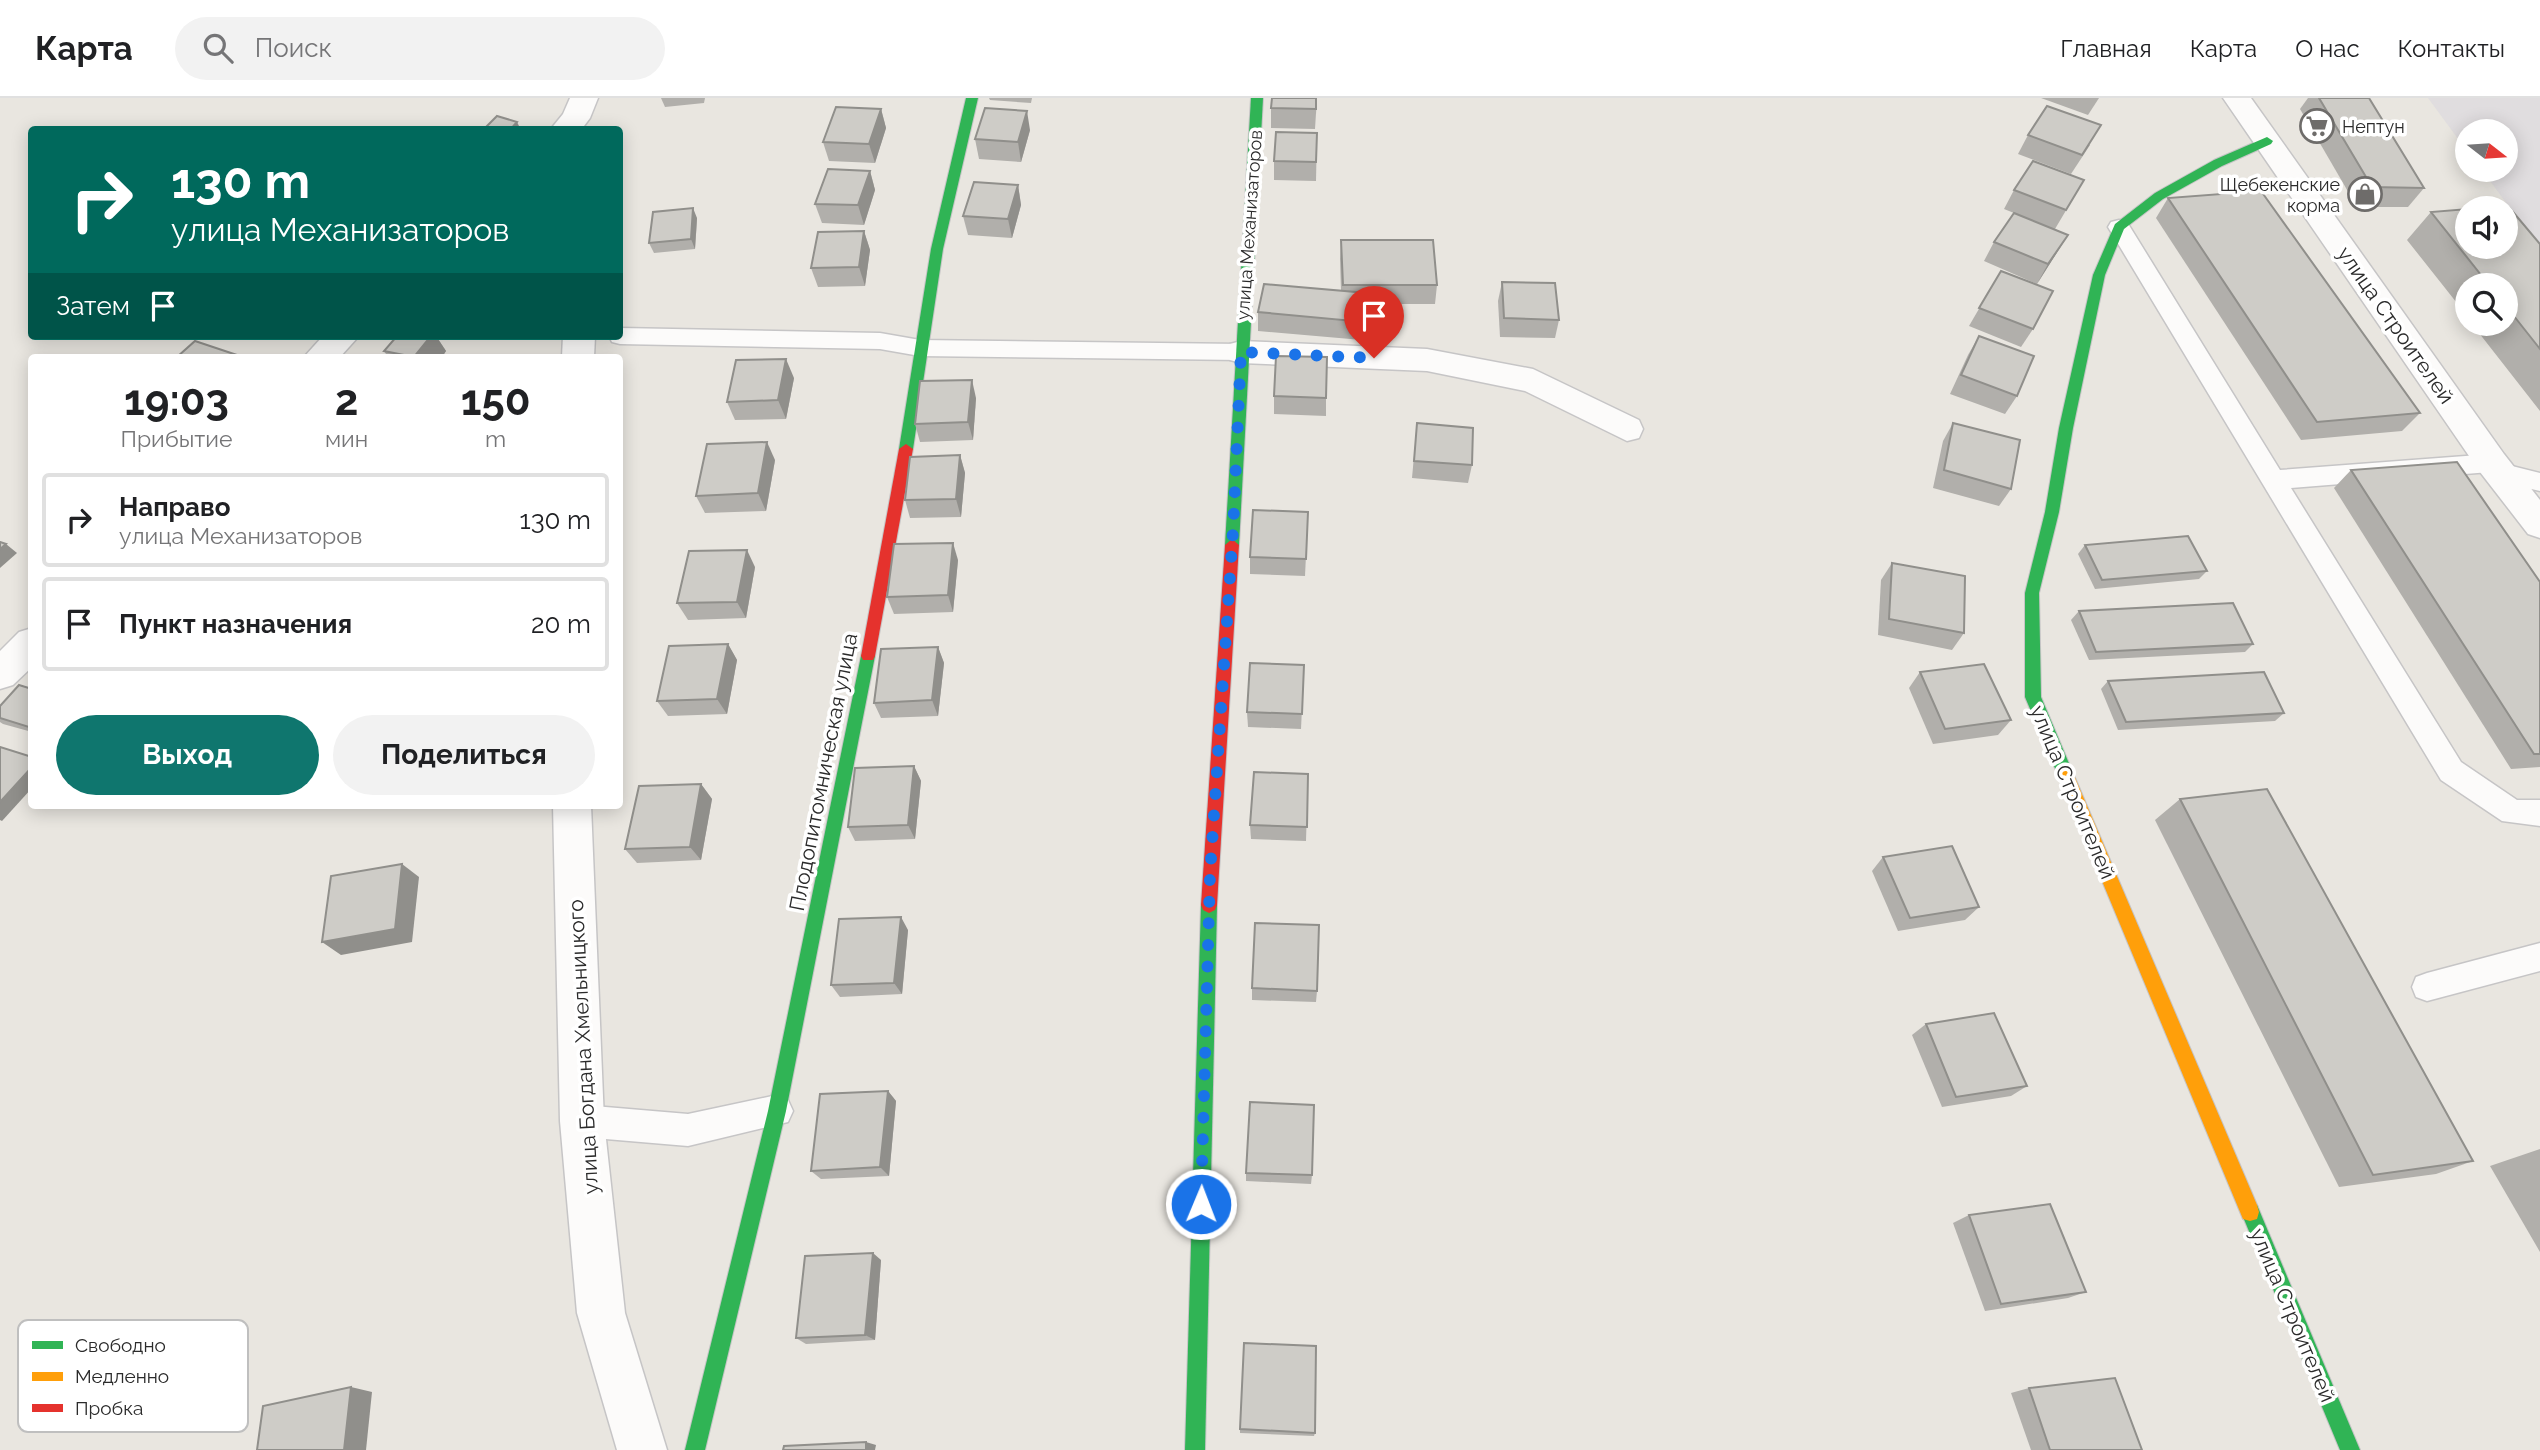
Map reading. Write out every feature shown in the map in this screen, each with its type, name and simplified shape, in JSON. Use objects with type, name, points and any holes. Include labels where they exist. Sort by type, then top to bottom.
[{"type":"street","points":[[568,126],[576,118],[584,98]]},
{"type":"street","name":"Плодопитомническая улица","points":[[695,1450],[777,1111],[894,526],[937,249],[972,98]]},
{"type":"street","name":"улица Механизаторов","points":[[1195,1450],[1210,874],[1233,531],[1257,98]]},
{"type":"street","name":"улица Строителей","points":[[2237,98],[2540,525]]},
{"type":"street","points":[[2119,227],[2170,190],[2218,163],[2267,141]]},
{"type":"street","name":"улица Строителей","points":[[2119,227],[2099,275],[2066,428],[2052,512],[2032,593],[2033,697],[2350,1450]]},
{"type":"street","points":[[323,354],[339,340]]},
{"type":"street","points":[[1241,352],[1427,360],[1533,381],[1627,429]]},
{"type":"street","points":[[0,674],[28,647]]},
{"type":"street","name":"улица Богдана Хмельницкого","points":[[572,809],[582,1121],[601,1313],[642,1450]]},
{"type":"lane","points":[[2119,227],[2451,771],[2512,812],[2540,813]]},
{"type":"lane","points":[[623,336],[880,341],[920,348],[1241,352]]},
{"type":"lane","points":[[2275,480],[2497,468],[2540,482]]},
{"type":"lane","points":[[2427,987],[2540,957]]},
{"type":"lane","points":[[582,1121],[688,1130],[777,1111]]},
{"type":"shaded area","points":[[2428,98],[2540,98],[2540,249],[2518,219],[2518,196],[2501,196],[2491,182],[2518,182],[2518,119],[2455,119],[2455,135]]},
{"type":"building","points":[[1272,98],[1316,98],[1316,109],[1271,108]]},
{"type":"building","points":[[2319,98],[2369,98],[2424,188],[2372,187]]},
{"type":"building","points":[[2047,106],[2101,125],[2082,155],[2028,135]]},
{"type":"building","points":[[836,107],[881,109],[869,144],[823,142]]},
{"type":"building","points":[[985,108],[1027,111],[1018,142],[975,139]]},
{"type":"building","points":[[497,116],[517,122],[514,126],[487,126]]},
{"type":"building","points":[[1276,132],[1317,133],[1316,162],[1274,161]]},
{"type":"building","points":[[2033,161],[2084,180],[2066,210],[2014,190]]},
{"type":"building","points":[[828,169],[870,171],[858,205],[815,204]]},
{"type":"building","points":[[974,182],[1018,185],[1008,219],[963,216]]},
{"type":"building","points":[[2261,191],[2420,413],[2317,422],[2168,198]]},
{"type":"building","points":[[693,208],[691,239],[649,243],[653,212]]},
{"type":"building","points":[[2455,210],[2455,242],[2431,212]]},
{"type":"building","points":[[2014,213],[2068,235],[2048,264],[1994,242]]},
{"type":"building","points":[[2518,218],[2540,244],[2540,349],[2518,321],[2518,273],[2479,273],[2468,259],[2518,259]]},
{"type":"building","points":[[864,231],[859,267],[811,268],[818,232]]},
{"type":"building","points":[[1341,240],[1433,240],[1437,285],[1343,285]]},
{"type":"building","points":[[2001,271],[2053,291],[2033,329],[1979,308]]},
{"type":"building","points":[[1502,282],[1555,283],[1559,320],[1504,318]]},
{"type":"building","points":[[1264,284],[1367,293],[1364,322],[1258,312]]},
{"type":"building","points":[[1979,336],[2034,356],[2017,396],[1961,375]]},
{"type":"building","points":[[394,340],[428,340],[416,354],[384,351]]},
{"type":"building","points":[[195,341],[234,354],[180,354]]},
{"type":"building","points":[[1276,356],[1327,357],[1326,398],[1274,396]]},
{"type":"building","points":[[786,359],[778,400],[727,402],[736,360]]},
{"type":"building","points":[[972,380],[968,422],[915,424],[920,381]]},
{"type":"building","points":[[1417,423],[1473,428],[1472,465],[1414,461]]},
{"type":"building","points":[[1953,423],[2020,440],[2011,489],[1944,470]]},
{"type":"building","points":[[767,442],[758,493],[696,496],[707,444]]},
{"type":"building","points":[[960,455],[956,499],[905,500],[910,457]]},
{"type":"building","points":[[2457,462],[2540,582],[2540,754],[2534,754],[2351,470]]},
{"type":"building","points":[[1253,510],[1308,512],[1306,559],[1250,557]]},
{"type":"building","points":[[2188,536],[2207,571],[2102,580],[2085,545]]},
{"type":"building","points":[[953,543],[948,595],[887,597],[894,544]]},
{"type":"building","points":[[747,550],[737,602],[677,603],[689,551]]},
{"type":"building","points":[[1892,563],[1965,576],[1964,633],[1889,619]]},
{"type":"building","points":[[2233,603],[2253,644],[2096,652],[2079,611]]},
{"type":"building","points":[[728,644],[717,699],[657,701],[669,646]]},
{"type":"building","points":[[938,647],[932,700],[874,703],[881,649]]},
{"type":"building","points":[[1250,663],[1304,665],[1302,714],[1247,712]]},
{"type":"building","points":[[1984,664],[2011,720],[1945,729],[1920,672]]},
{"type":"building","points":[[2264,672],[2284,713],[2126,722],[2108,681]]},
{"type":"building","points":[[19,685],[28,688],[28,727],[0,718],[0,706]]},
{"type":"building","points":[[0,747],[28,756],[28,771],[0,802]]},
{"type":"building","points":[[914,766],[908,825],[848,827],[855,768]]},
{"type":"building","points":[[1254,772],[1308,774],[1307,827],[1250,825]]},
{"type":"building","points":[[701,784],[690,847],[625,849],[639,786]]},
{"type":"building","points":[[2267,789],[2473,1161],[2373,1175],[2180,799]]},
{"type":"building","points":[[1952,846],[1979,907],[1910,918],[1883,857]]},
{"type":"building","points":[[402,864],[395,929],[322,942],[331,876]]},
{"type":"building","points":[[901,917],[894,983],[831,985],[839,919]]},
{"type":"building","points":[[1255,923],[1319,925],[1317,991],[1252,988]]},
{"type":"building","points":[[1994,1013],[2027,1086],[1956,1097],[1926,1024]]},
{"type":"building","points":[[888,1091],[880,1167],[811,1171],[820,1094]]},
{"type":"building","points":[[1250,1102],[1314,1105],[1312,1175],[1246,1173]]},
{"type":"building","points":[[2050,1204],[2086,1292],[2001,1304],[1969,1215]]},
{"type":"building","points":[[873,1253],[865,1335],[796,1338],[805,1256]]},
{"type":"building","points":[[1244,1343],[1316,1346],[1315,1433],[1240,1429]]},
{"type":"building","points":[[2115,1378],[2142,1450],[2050,1450],[2029,1388]]},
{"type":"building","points":[[351,1387],[344,1450],[257,1450],[263,1406]]},
{"type":"building","points":[[866,1442],[866,1450],[783,1450],[784,1446]]},
{"type":"traffic: fast","points":[[906,449],[937,249],[972,98]]},
{"type":"traffic: fast","points":[[1232,545],[1257,98]]},
{"type":"traffic: fast","points":[[2065,773],[2033,697],[2032,593],[2052,512],[2066,428],[2099,275],[2119,227],[2159,196],[2218,163],[2267,141]]},
{"type":"traffic: fast","points":[[695,1450],[777,1111],[868,656]]},
{"type":"traffic: fast","points":[[1195,1450],[1209,905]]},
{"type":"traffic: fast","points":[[2250,1212],[2350,1450]]},
{"type":"traffic: slow","points":[[2065,773],[2250,1212]]},
{"type":"traffic: jam","points":[[868,656],[906,449]]},
{"type":"traffic: jam","points":[[1209,905],[1232,545]]},
{"type":"place","name":"Нептун","points":[[2317,126]]},
{"type":"place","name":"Щебекенские корма","points":[[2365,194]]},
{"type":"route","points":[[1201,1204],[1210,874],[1233,531],[1241,352],[1374,358]]}]
